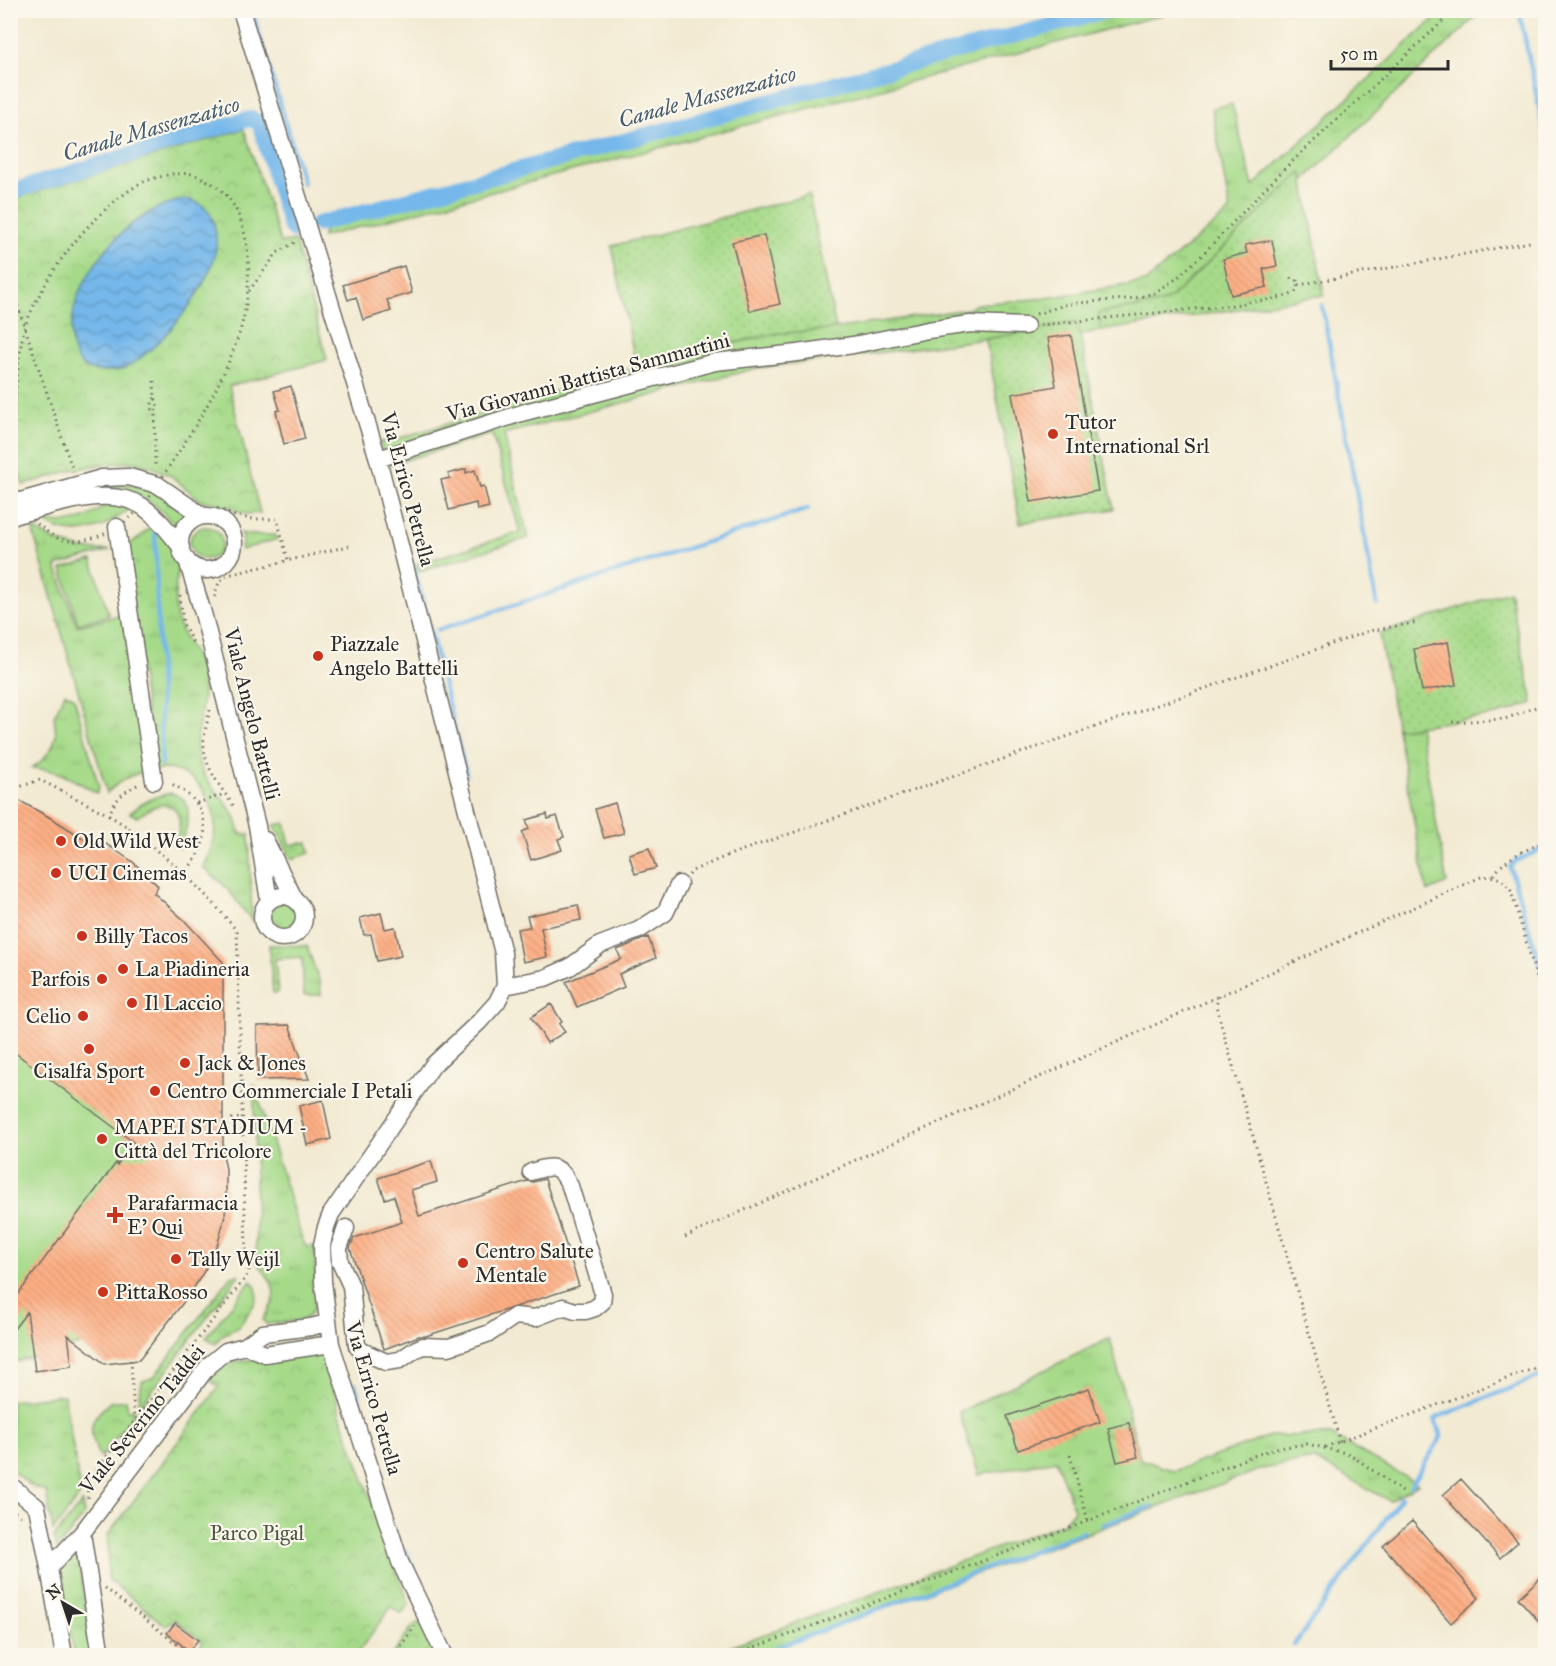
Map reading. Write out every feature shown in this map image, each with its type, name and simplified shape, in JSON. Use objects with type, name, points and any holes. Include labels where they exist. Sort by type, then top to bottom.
[{"type":"street","name":"Via Errico Petrella","points":[[242,10],[378,459],[503,953],[505,986],[496,1002],[490,1011],[444,1054],[424,1077],[332,1214],[322,1245],[323,1282],[331,1344],[400,1562],[445,1656]]},
{"type":"street","name":"Via Giovanni Battista Sammartini","points":[[378,459],[525,412],[715,362],[853,345],[970,324],[1031,320]]},
{"type":"street","points":[[17,509],[77,484],[102,478],[115,476],[163,482],[221,520],[233,533],[234,550],[230,557],[224,564],[212,569],[194,566],[184,553],[181,538],[188,524],[208,512]]},
{"type":"street","name":"Viale Angelo Battelli","points":[[17,509],[105,496],[141,506],[163,524],[184,553],[209,609]]},
{"type":"street","points":[[117,527],[154,781]]},
{"type":"street","name":"Viale Angelo Battelli","points":[[212,569],[206,583],[209,609],[257,826],[269,901],[264,908],[262,921],[265,929],[271,935],[286,939],[293,937],[304,924],[304,910],[294,898],[257,826]]},
{"type":"street","points":[[505,986],[544,978],[570,967],[600,945],[639,930],[665,913],[679,884]]},
{"type":"street","points":[[269,901],[285,896],[294,898]]},
{"type":"street","points":[[346,1228],[339,1248],[340,1262],[351,1286],[357,1346],[362,1351],[386,1362],[400,1360],[423,1346],[449,1347],[490,1333],[515,1316],[535,1318],[563,1307],[575,1311],[595,1308],[602,1302],[603,1294],[564,1173],[551,1167],[531,1172]]},
{"type":"street","name":"Viale Severino Taddei","points":[[49,1568],[82,1533],[209,1365],[226,1351],[245,1346],[263,1333],[327,1323]]},
{"type":"street","points":[[245,1346],[265,1354],[331,1344]]},
{"type":"street","points":[[10,1485],[37,1507],[64,1656]]},
{"type":"street","points":[[82,1533],[101,1656]]},
{"type":"path","points":[[1031,320],[1068,304],[1136,298],[1154,292],[1176,279],[1284,169],[1455,10]]},
{"type":"path","points":[[172,174],[192,174],[209,181],[222,190],[233,203],[242,221],[249,263],[247,292],[237,340],[224,372],[163,482],[134,514],[117,527],[85,540],[64,540],[54,537],[17,509],[14,482],[15,386],[25,328],[57,265],[82,233],[110,205],[137,185],[172,174]]},
{"type":"path","points":[[247,292],[277,253],[310,236]]},
{"type":"path","points":[[1298,285],[1530,242]]},
{"type":"path","points":[[1031,320],[1233,305],[1288,296],[1298,291],[1297,281],[1290,278]]},
{"type":"path","points":[[10,283],[77,484]]},
{"type":"path","points":[[154,381],[158,408],[155,411],[155,468],[163,482]]},
{"type":"path","points":[[208,512],[224,510],[235,516],[277,519],[288,560]]},
{"type":"path","points":[[209,609],[221,579],[228,575],[349,546]]},
{"type":"path","points":[[679,884],[692,871],[729,855],[1369,632],[1419,622]]},
{"type":"path","points":[[1452,722],[1505,719],[1545,703]]},
{"type":"path","points":[[210,710],[204,739],[205,755],[211,772],[240,815]]},
{"type":"path","points":[[10,790],[40,780],[109,815],[184,873],[237,931],[246,1249],[242,1256]]},
{"type":"path","points":[[109,815],[113,804],[124,792],[138,784],[154,781],[171,783],[185,791],[196,802],[203,817],[205,834],[202,849],[184,873]]},
{"type":"path","points":[[196,802],[225,794]]},
{"type":"path","points":[[1494,875],[1501,864],[1545,841]]},
{"type":"path","points":[[686,1237],[1481,877],[1494,875],[1505,882],[1511,891],[1545,1008]]},
{"type":"path","points":[[1219,996],[1216,1006],[1340,1442]]},
{"type":"path","points":[[231,1119],[242,1118]]},
{"type":"path","points":[[131,1360],[134,1422]]},
{"type":"path","points":[[1323,1448],[1545,1364]]},
{"type":"path","points":[[733,1656],[1277,1448],[1307,1444],[1350,1454],[1404,1493]]},
{"type":"path","points":[[1070,1455],[1088,1521]]},
{"type":"path","points":[[99,1583],[192,1656]]},
{"type":"path","points":[[394,1656],[425,1612]]},
{"type":"green space","points":[[1128,10],[1177,11],[322,237],[325,227]]},
{"type":"green space","points":[[1438,11],[1482,11],[1303,181],[1301,173],[1170,299],[1159,304],[1100,313],[1101,331],[1080,334],[1076,323],[986,339],[757,368],[504,434],[528,538],[419,571],[417,564],[520,532],[492,434],[388,465],[379,442],[393,440],[631,369],[772,334],[839,328],[968,309],[977,304],[1046,298],[1145,282],[1230,211],[1212,108],[1232,104],[1253,186],[1438,15]]},
{"type":"green space","points":[[244,129],[281,243],[295,241],[327,360],[229,386],[260,513],[245,514],[215,503],[201,501],[171,476],[152,467],[131,462],[72,470],[23,485],[10,445],[10,200]]},
{"type":"green space","points":[[1302,172],[1324,295],[1101,331],[1099,313],[1159,304],[1170,299]]},
{"type":"green space","points":[[809,195],[836,329],[772,334],[636,366],[612,246]]},
{"type":"green space","points":[[1076,323],[1114,509],[1020,523],[986,339]]},
{"type":"green space","points":[[115,482],[148,487],[189,514],[175,527],[156,507],[134,495],[109,489],[81,490]]},
{"type":"green space","points":[[110,502],[131,508],[99,528],[88,531],[65,531],[42,520],[61,523],[78,520]]},
{"type":"green space","points":[[155,523],[171,544],[178,558],[176,616],[202,676],[203,695],[197,734],[199,763],[209,783],[234,815],[240,834],[249,834],[252,921],[227,888],[203,867],[212,848],[215,827],[212,808],[203,791],[182,773],[168,769],[154,770],[124,547],[139,538]]},
{"type":"green space","points":[[206,527],[217,532],[222,543],[217,554],[206,559],[195,554],[190,543],[195,532]]},
{"type":"green space","points":[[32,528],[70,546],[89,550],[110,550],[56,566],[77,626],[124,614],[147,772],[125,779],[107,793]]},
{"type":"green space","points":[[241,533],[275,535],[277,539],[241,550],[243,538]]},
{"type":"green space","points":[[92,560],[109,615],[78,624],[62,569]]},
{"type":"green space","points":[[1509,591],[1533,703],[1497,715],[1397,729],[1379,634]]},
{"type":"green space","points":[[65,693],[74,697],[99,787],[97,793],[57,773],[31,768],[41,762],[53,746],[56,735],[54,716]]},
{"type":"green space","points":[[1419,726],[1447,883],[1427,892],[1397,729]]},
{"type":"green space","points":[[171,793],[183,799],[188,811],[188,824],[179,848],[173,843],[179,826],[175,810],[164,805],[150,808],[138,817],[130,813],[149,800]]},
{"type":"green space","points":[[285,823],[290,845],[308,842],[310,853],[292,859],[274,825]]},
{"type":"green space","points":[[283,902],[293,906],[297,916],[293,926],[283,930],[273,926],[269,916],[273,906]]},
{"type":"green space","name":"MAPEI STADIUM - Città del Tricolore","points":[[11,921],[206,1065],[86,1343],[11,1363]]},
{"type":"green space","points":[[269,945],[307,946],[320,983],[321,995],[304,995],[302,957],[275,959],[278,993],[273,993]]},
{"type":"green space","points":[[254,1084],[301,1236],[306,1247],[315,1246],[315,1305],[304,1320],[266,1324],[263,1320],[273,1302],[274,1295],[270,1280],[256,1261]]},
{"type":"green space","points":[[233,1275],[239,1275],[138,1409],[142,1381],[153,1378]]},
{"type":"green space","points":[[251,1281],[257,1290],[257,1298],[253,1307],[238,1327],[223,1335],[216,1344],[206,1337]]},
{"type":"green space","points":[[1110,1338],[1140,1459],[1174,1471],[1270,1436],[1331,1435],[1418,1484],[1390,1501],[1313,1459],[1262,1469],[757,1655],[706,1656],[1063,1523],[1074,1510],[1056,1460],[979,1475],[959,1412]]},
{"type":"green space","name":"Parco Pigal","points":[[310,1351],[321,1353],[327,1361],[340,1414],[409,1604],[401,1614],[391,1607],[356,1655],[206,1655],[198,1649],[203,1642],[174,1619],[166,1626],[108,1579],[108,1535],[219,1387],[209,1379],[222,1364]]},
{"type":"green space","points":[[64,1395],[81,1494],[53,1531],[46,1491],[33,1487],[11,1470],[11,1401]]},
{"type":"green space","points":[[126,1400],[128,1410],[133,1410],[134,1414],[101,1457],[93,1439],[93,1422],[110,1402]]},
{"type":"green space","points":[[82,1502],[84,1515],[56,1549],[54,1538]]},
{"type":"green space","points":[[77,1553],[94,1655],[74,1655],[59,1566],[68,1554]]},
{"type":"green space","points":[[417,1623],[421,1624],[439,1656],[392,1656],[412,1627]]},
{"type":"water","points":[[186,199],[201,204],[208,210],[213,219],[216,236],[213,262],[195,298],[153,347],[125,368],[112,371],[92,370],[81,364],[75,354],[71,327],[77,299],[90,272],[112,243],[138,220],[169,203]]},
{"type":"building","points":[[764,235],[780,304],[750,311],[732,242]]},
{"type":"building","points":[[1272,240],[1277,266],[1263,269],[1267,287],[1231,295],[1223,259],[1247,253],[1245,245]]},
{"type":"building","points":[[404,266],[412,293],[387,300],[391,311],[363,320],[356,297],[348,300],[343,285]]},
{"type":"building","points":[[1071,335],[1098,491],[1031,502],[1012,394],[1056,386],[1048,338]]},
{"type":"building","points":[[291,386],[305,439],[284,444],[276,411],[280,410],[274,391]]},
{"type":"building","points":[[466,469],[466,473],[475,470],[480,487],[484,486],[489,507],[477,510],[476,503],[449,510],[441,480],[450,478],[448,474]]},
{"type":"building","points":[[1448,642],[1456,685],[1422,691],[1414,649]]},
{"type":"building","name":"Centro Commerciale I Petali","points":[[20,801],[98,848],[103,842],[133,862],[158,886],[154,893],[184,920],[223,962],[225,1216],[218,1243],[206,1268],[192,1291],[139,1360],[105,1364],[68,1335],[72,1366],[35,1371],[27,1312],[10,1334],[10,1293],[16,1297],[116,1163],[117,1165],[122,1158],[151,1157],[10,1049],[10,804]]},
{"type":"building","points":[[615,803],[624,833],[604,838],[595,809]]},
{"type":"building","points":[[547,814],[548,819],[557,816],[564,837],[558,839],[562,850],[531,860],[522,832],[529,829],[526,820]]},
{"type":"building","points":[[649,848],[656,868],[635,874],[629,854]]},
{"type":"building","points":[[578,905],[581,920],[541,928],[547,957],[523,962],[517,929],[530,927],[527,916]]},
{"type":"building","points":[[381,913],[385,929],[395,927],[401,956],[377,961],[371,934],[364,935],[360,918]]},
{"type":"building","points":[[648,937],[656,958],[619,974],[624,987],[577,1007],[566,982],[621,959],[617,950]]},
{"type":"building","points":[[551,1004],[565,1032],[547,1043],[531,1017]]},
{"type":"building","points":[[289,1025],[309,1079],[258,1080],[257,1026]]},
{"type":"building","points":[[323,1100],[331,1139],[307,1145],[299,1106]]},
{"type":"building","name":"Centro Salute Mentale","points":[[431,1161],[437,1182],[411,1190],[419,1216],[527,1181],[545,1179],[579,1286],[384,1349],[350,1248],[354,1238],[402,1222],[394,1196],[385,1199],[378,1178]]},
{"type":"building","points":[[1089,1388],[1100,1422],[1018,1450],[1007,1416]]},
{"type":"building","points":[[1129,1423],[1138,1457],[1117,1462],[1108,1428]]},
{"type":"building","points":[[1461,1479],[1518,1542],[1500,1558],[1443,1495]]},
{"type":"building","points":[[1412,1521],[1479,1598],[1451,1623],[1383,1546]]},
{"type":"building","points":[[1545,1574],[1545,1628],[1518,1598]]},
{"type":"building","points":[[175,1623],[198,1640],[189,1651],[167,1633]]},
{"type":"waterway","points":[[252,10],[303,183]]},
{"type":"waterway","name":"Canale Massenzatico","points":[[318,224],[1108,10]]},
{"type":"waterway","points":[[1519,10],[1546,141]]},
{"type":"waterway","name":"Canale Massenzatico","points":[[10,192],[253,119],[260,124],[290,226],[294,230],[303,228]]},
{"type":"waterway","points":[[1322,305],[1377,604]]},
{"type":"waterway","points":[[438,630],[808,509]]},
{"type":"waterway","points":[[155,530],[162,765]]},
{"type":"waterway","points":[[414,567],[466,774]]},
{"type":"waterway","points":[[1546,847],[1514,862],[1510,867],[1546,985]]},
{"type":"waterway","points":[[1411,1486],[1441,1437],[1434,1420],[1546,1374]]},
{"type":"waterway","points":[[355,1384],[372,1446]]},
{"type":"waterway","points":[[1294,1645],[1401,1498]]},
{"type":"waterway","points":[[1103,1525],[1152,1506]]},
{"type":"waterway","points":[[755,1656],[1083,1532]]},
{"type":"waterway","points":[[405,1551],[431,1609]]},
{"type":"place","name":"Tutor International Srl","points":[[1053,434]]},
{"type":"place","name":"Piazzale Angelo Battelli","points":[[318,656]]},
{"type":"place","name":"Old Wild West","points":[[61,841]]},
{"type":"place","name":"UCI Cinemas","points":[[56,873]]},
{"type":"place","name":"Billy Tacos","points":[[82,936]]},
{"type":"place","name":"La Piadineria","points":[[123,969]]},
{"type":"place","name":"Parfois","points":[[102,979]]},
{"type":"place","name":"Il Laccio","points":[[132,1003]]},
{"type":"place","name":"Celio","points":[[83,1016]]},
{"type":"place","name":"Cisalfa Sport","points":[[89,1049]]},
{"type":"place","name":"Jack & Jones","points":[[185,1063]]},
{"type":"place","name":"Centro Commerciale I Petali","points":[[155,1091]]},
{"type":"place","name":"MAPEI STADIUM - Città del Tricolore","points":[[102,1139]]},
{"type":"place","name":"Parafarmacia E' Qui","points":[[115,1215]]},
{"type":"place","name":"Tally Weijl","points":[[176,1259]]},
{"type":"place","name":"Centro Salute Mentale","points":[[463,1263]]},
{"type":"place","name":"PittaRosso","points":[[103,1292]]}]
